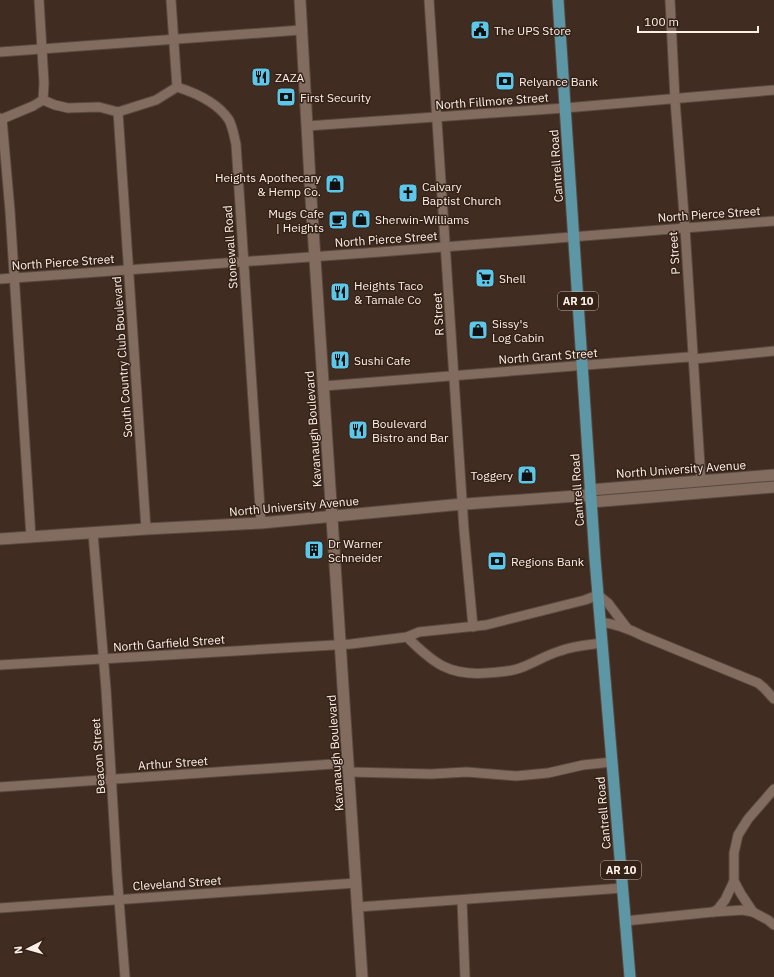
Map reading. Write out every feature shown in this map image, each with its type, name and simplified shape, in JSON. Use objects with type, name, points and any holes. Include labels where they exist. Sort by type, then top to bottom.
[{"type":"main road","name":"Cantrell Road","points":[[558,0],[590,495],[630,977]]},
{"type":"street","points":[[39,0],[44,83],[43,100]]},
{"type":"street","points":[[43,100],[68,108],[99,107],[118,112],[156,100],[177,87],[171,0]]},
{"type":"street","name":"Kavanaugh Boulevard","points":[[300,0],[315,256],[362,977]]},
{"type":"street","name":"R Street","points":[[429,0],[462,505],[473,627]]},
{"type":"street","name":"P Street","points":[[670,0],[675,100],[694,359],[701,481]]},
{"type":"street","points":[[0,52],[302,30]]},
{"type":"street","name":"Stonewall Road","points":[[177,87],[208,101],[226,116],[231,125],[236,144],[261,523]]},
{"type":"street","name":"North Fillmore Street","points":[[307,126],[675,100],[774,90]]},
{"type":"street","points":[[31,537],[7,176],[1,118],[34,106],[43,100]]},
{"type":"street","name":"South Country Club Boulevard","points":[[118,112],[146,529]]},
{"type":"street","name":"North Pierce Street","points":[[0,279],[243,262],[774,221]]},
{"type":"street","name":"North Grant Street","points":[[324,386],[688,357],[694,359],[774,351]]},
{"type":"street","name":"North University Avenue","points":[[590,495],[701,481],[774,475]]},
{"type":"street","name":"North University Avenue","points":[[0,539],[261,523],[590,495],[774,486]]},
{"type":"street","name":"Beacon Street","points":[[93,533],[125,977]]},
{"type":"street","points":[[598,595],[608,603],[627,628]]},
{"type":"street","name":"North Garfield Street","points":[[0,665],[351,644],[407,638],[419,632],[473,627],[585,600],[598,595]]},
{"type":"street","points":[[600,622],[612,623],[627,628],[642,636],[758,683],[774,699]]},
{"type":"street","points":[[407,638],[424,654],[438,664],[460,672],[472,674],[500,673],[514,670],[559,651],[602,642]]},
{"type":"street","name":"Arthur Street","points":[[0,787],[111,779],[349,767],[410,774],[467,772],[516,776],[548,773],[583,765],[612,762]]},
{"type":"street","points":[[713,912],[718,909],[725,900],[734,881],[734,853],[738,835],[748,819],[774,789]]},
{"type":"street","points":[[734,881],[753,912]]},
{"type":"street","name":"Cleveland Street","points":[[0,908],[356,883]]},
{"type":"street","points":[[358,907],[623,888]]},
{"type":"street","points":[[462,900],[465,977]]},
{"type":"street","points":[[625,921],[743,910],[753,912],[774,925]]},
{"type":"place","name":"The UPS Store","points":[[480,30]]},
{"type":"place","name":"ZAZA","points":[[261,77]]},
{"type":"place","name":"Relyance Bank","points":[[505,81]]},
{"type":"place","name":"First Security","points":[[286,97]]},
{"type":"place","name":"Heights Apothecary & Hemp Co.","points":[[335,184]]},
{"type":"place","name":"Calvary Baptist Church","points":[[408,193]]},
{"type":"place","name":"Sherwin-Williams","points":[[361,219]]},
{"type":"place","name":"Mugs Cafe | Heights","points":[[338,220]]},
{"type":"place","name":"Shell","points":[[485,278]]},
{"type":"place","name":"Heights Taco & Tamale Co","points":[[340,292]]},
{"type":"place","name":"Sissy's Log Cabin","points":[[478,330]]},
{"type":"place","name":"Sushi Cafe","points":[[340,360]]},
{"type":"place","name":"Boulevard Bistro and Bar","points":[[358,430]]},
{"type":"place","name":"Toggery","points":[[527,475]]},
{"type":"place","name":"Dr Warner Schneider","points":[[314,550]]},
{"type":"place","name":"Regions Bank","points":[[497,561]]}]
